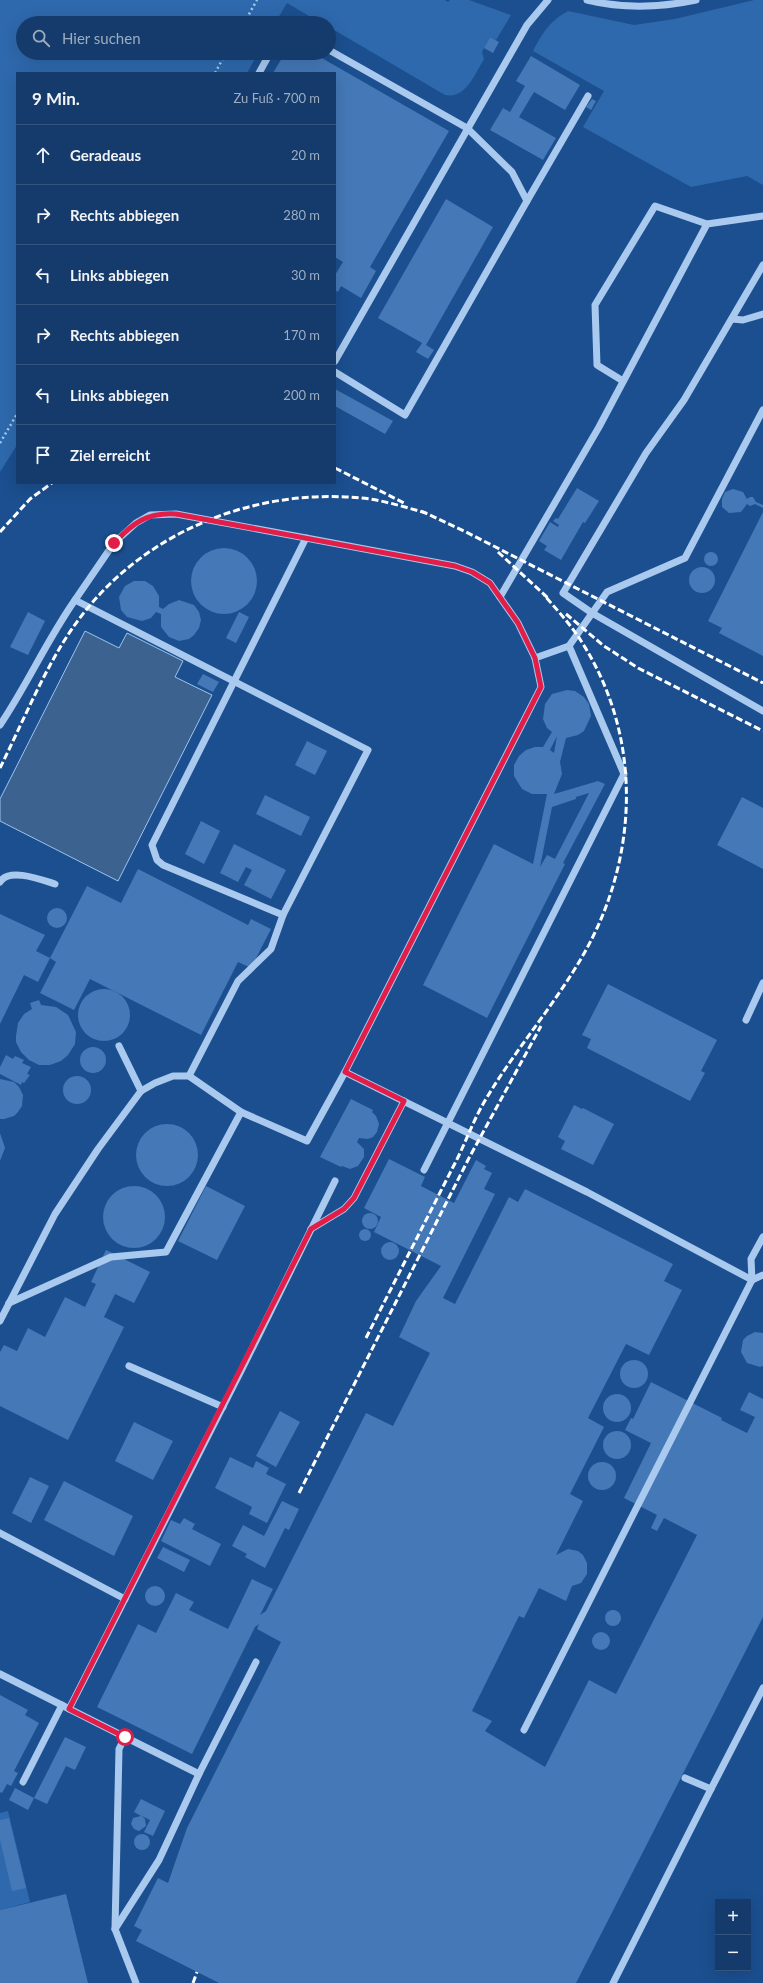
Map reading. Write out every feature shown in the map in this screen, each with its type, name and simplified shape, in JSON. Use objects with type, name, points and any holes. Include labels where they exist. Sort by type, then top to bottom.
[{"type":"lane","points":[[336,359],[467,128],[528,25],[548,0]]},
{"type":"lane","points":[[587,0],[607,5],[650,8],[696,0]]},
{"type":"lane","points":[[336,54],[467,128],[512,172],[527,201]]},
{"type":"lane","points":[[260,72],[266,60]]},
{"type":"lane","points":[[336,373],[405,415],[588,96]]},
{"type":"lane","points":[[623,382],[597,365],[596,305],[655,206],[707,224],[763,216]]},
{"type":"lane","points":[[500,597],[599,427],[707,224]]},
{"type":"lane","points":[[763,265],[684,400],[646,453],[563,593],[592,613],[763,711]]},
{"type":"lane","points":[[732,319],[743,320],[763,314]]},
{"type":"lane","points":[[535,658],[568,646],[607,592],[685,558],[763,410]]},
{"type":"lane","points":[[0,726],[19,697],[56,627],[114,543],[136,522],[150,515],[176,514],[455,566],[472,572],[490,583],[518,623],[535,658],[541,687],[345,1072],[307,1141],[241,1112],[189,1076],[173,1076],[155,1083],[141,1091],[98,1149],[55,1214],[0,1321]]},
{"type":"lane","points":[[283,915],[163,865],[157,860],[152,845],[306,538]]},
{"type":"lane","points":[[75,600],[235,680],[368,750],[283,915],[271,949],[238,981],[189,1076]]},
{"type":"lane","points":[[424,1170],[624,774],[568,646]]},
{"type":"lane","points":[[0,882],[6,876],[17,874],[55,884]]},
{"type":"lane","points":[[746,1020],[763,983]]},
{"type":"lane","points":[[119,1046],[141,1091]]},
{"type":"lane","points":[[345,1072],[587,1192],[752,1280]]},
{"type":"lane","points":[[311,1229],[344,1209],[354,1198],[404,1101]]},
{"type":"lane","points":[[9,1303],[111,1257],[166,1252],[241,1112]]},
{"type":"lane","points":[[23,1782],[125,1599],[223,1407],[335,1181]]},
{"type":"lane","points":[[524,1730],[752,1280],[751,1259],[763,1237]]},
{"type":"lane","points":[[752,1280],[763,1275]]},
{"type":"lane","points":[[129,1366],[223,1407]]},
{"type":"lane","points":[[0,1533],[125,1599]]},
{"type":"lane","points":[[115,1929],[159,1860],[199,1774],[256,1662]]},
{"type":"lane","points":[[0,1674],[199,1774]]},
{"type":"lane","points":[[613,1983],[763,1688]]},
{"type":"lane","points":[[125,1737],[119,1749],[115,1929],[136,1983]]},
{"type":"lane","points":[[685,1778],[711,1789]]},
{"type":"path","points":[[248,16],[257,0]]},
{"type":"path","points":[[216,72],[222,60]]},
{"type":"path","points":[[0,444],[16,416]]},
{"type":"shaded area","points":[[0,0],[445,0],[448,2],[450,0],[469,0],[511,15],[496,40],[490,37],[482,52],[484,59],[469,84],[459,93],[452,95],[445,95],[336,31],[336,16],[309,16],[287,3],[279,16],[16,16],[16,60],[254,60],[248,72],[16,72],[16,447],[0,472]]},
{"type":"shaded area","points":[[754,0],[763,0],[763,185],[747,176],[691,187],[583,127],[604,91],[533,51],[540,38],[552,23],[568,11],[634,25],[675,19]]},
{"type":"shaded area","points":[[85,631],[119,648],[127,633],[183,661],[175,677],[212,695],[118,881],[0,821],[0,799]]},
{"type":"shaded area","points":[[8,1811],[30,1902],[0,1910],[0,1813]]},
{"type":"building","points":[[490,37],[499,42],[493,53],[484,48]]},
{"type":"building","points":[[531,56],[580,85],[565,110],[534,92],[519,117],[556,138],[543,160],[490,130],[503,108],[510,112],[525,86],[516,81]]},
{"type":"building","points":[[281,60],[325,60],[449,131],[370,267],[376,271],[361,298],[341,286],[338,292],[336,291],[336,273],[343,262],[336,258],[336,72],[274,72]]},
{"type":"building","points":[[592,99],[596,101],[591,110],[586,107]]},
{"type":"building","points":[[446,199],[493,227],[426,345],[434,350],[428,359],[416,352],[422,343],[378,318]]},
{"type":"building","points":[[336,390],[393,421],[385,434],[336,407]]},
{"type":"building","points":[[577,488],[599,501],[585,523],[583,522],[561,560],[544,550],[547,546],[539,541],[550,522],[558,527],[559,525],[553,521],[556,518],[558,519]]},
{"type":"building","points":[[733,489],[743,492],[747,499],[753,497],[756,502],[763,505],[763,508],[755,504],[750,506],[747,504],[741,512],[729,513],[722,507],[722,499],[725,492]]},
{"type":"building","points":[[763,512],[763,656],[719,633],[722,628],[708,621]]},
{"type":"building","points":[[224,548],[237,551],[247,558],[254,568],[257,581],[254,594],[247,604],[237,611],[224,614],[211,611],[201,604],[194,594],[191,581],[194,568],[201,558],[211,551]]},
{"type":"building","points":[[708,552],[714,552],[718,556],[718,562],[714,566],[708,566],[704,562],[704,556]]},
{"type":"building","points":[[702,567],[711,571],[715,580],[711,589],[702,593],[693,589],[689,580],[693,571]]},
{"type":"building","points":[[134,581],[145,581],[153,586],[159,596],[159,607],[163,609],[169,604],[179,600],[194,605],[199,612],[201,620],[199,628],[194,635],[189,639],[179,641],[169,637],[161,627],[161,614],[156,612],[151,618],[142,621],[127,617],[121,610],[119,597],[125,586]]},
{"type":"building","points":[[28,612],[45,621],[28,655],[10,647]]},
{"type":"building","points":[[239,612],[249,617],[236,643],[226,638]]},
{"type":"building","points":[[203,674],[219,682],[213,692],[197,684]]},
{"type":"building","points":[[567,690],[575,691],[584,697],[589,704],[591,716],[584,731],[578,735],[566,738],[560,762],[562,774],[554,794],[598,781],[605,784],[563,863],[565,864],[487,1018],[423,985],[494,844],[533,864],[547,794],[532,794],[522,789],[514,776],[514,765],[519,756],[526,750],[535,747],[543,747],[552,732],[547,728],[543,719],[545,704],[552,694]],"holes":[[[557,736],[554,753],[550,750]],[[589,793],[555,859],[547,855],[540,867],[552,807]]]},
{"type":"building","points":[[307,741],[327,751],[315,775],[295,765]]},
{"type":"building","points":[[265,795],[310,817],[301,836],[256,814]]},
{"type":"building","points":[[742,797],[763,808],[763,869],[717,845]]},
{"type":"building","points":[[201,821],[220,831],[204,864],[185,854]]},
{"type":"building","points":[[234,844],[286,870],[271,899],[244,885],[252,870],[246,867],[238,882],[220,873]]},
{"type":"building","points":[[138,869],[248,925],[251,919],[271,929],[251,968],[238,962],[201,1035],[90,979],[74,1010],[40,993],[56,962],[50,958],[87,886],[121,903]]},
{"type":"building","points":[[57,908],[64,911],[67,918],[64,925],[57,928],[50,925],[47,918],[50,911]]},
{"type":"building","points":[[0,914],[45,935],[36,951],[50,958],[38,982],[24,975],[0,1024]]},
{"type":"building","points":[[608,984],[717,1040],[701,1071],[705,1073],[690,1101],[587,1048],[591,1039],[582,1035]]},
{"type":"building","points":[[104,989],[114,991],[122,997],[128,1005],[130,1015],[128,1025],[122,1033],[114,1039],[104,1041],[94,1039],[86,1033],[80,1025],[78,1015],[80,1005],[86,997],[94,991]]},
{"type":"building","points":[[39,1000],[41,1005],[56,1007],[68,1015],[76,1032],[75,1044],[68,1055],[61,1061],[50,1065],[39,1065],[29,1060],[21,1052],[16,1042],[18,1023],[24,1014],[32,1009],[30,1003]]},
{"type":"building","points":[[93,1047],[103,1050],[106,1060],[103,1070],[93,1073],[83,1070],[80,1060],[83,1050]]},
{"type":"building","points":[[6,1055],[13,1059],[15,1056],[24,1060],[22,1063],[31,1067],[27,1074],[30,1075],[24,1083],[22,1082],[21,1085],[0,1074],[0,1067]]},
{"type":"building","points":[[77,1076],[87,1080],[91,1090],[87,1100],[77,1104],[67,1100],[63,1090],[67,1080]]},
{"type":"building","points":[[0,1079],[14,1082],[19,1087],[23,1095],[22,1106],[18,1112],[14,1116],[4,1119],[0,1119]]},
{"type":"building","points":[[351,1099],[373,1110],[372,1112],[376,1116],[379,1124],[377,1132],[373,1137],[368,1139],[359,1138],[357,1142],[364,1149],[364,1157],[358,1166],[350,1169],[341,1167],[320,1157]]},
{"type":"building","points":[[574,1105],[614,1124],[593,1165],[561,1149],[565,1141],[558,1137]]},
{"type":"building","points":[[167,1124],[179,1127],[189,1133],[195,1143],[198,1155],[195,1167],[189,1177],[179,1183],[167,1186],[155,1183],[145,1177],[139,1167],[136,1155],[139,1143],[145,1133],[155,1127]]},
{"type":"building","points":[[0,1133],[5,1148],[0,1161]]},
{"type":"building","points":[[389,1159],[425,1177],[421,1186],[454,1203],[476,1160],[486,1166],[484,1169],[492,1173],[484,1189],[495,1194],[443,1298],[455,1304],[509,1197],[518,1202],[525,1189],[673,1264],[664,1281],[682,1290],[649,1355],[626,1344],[588,1418],[604,1427],[570,1494],[583,1501],[556,1555],[568,1549],[578,1551],[583,1555],[587,1563],[587,1574],[581,1583],[572,1586],[566,1601],[539,1588],[524,1618],[519,1616],[472,1711],[492,1721],[485,1731],[545,1767],[589,1680],[616,1694],[697,1535],[664,1518],[657,1531],[651,1528],[657,1515],[624,1498],[651,1443],[625,1430],[631,1418],[633,1419],[651,1382],[722,1418],[721,1420],[747,1433],[755,1417],[740,1410],[749,1392],[763,1399],[763,1617],[576,1983],[219,1983],[136,1941],[142,1930],[134,1926],[158,1878],[168,1883],[187,1828],[281,1642],[257,1629],[259,1624],[255,1627],[192,1754],[97,1707],[138,1624],[156,1633],[176,1593],[194,1602],[189,1610],[228,1629],[252,1579],[273,1589],[260,1615],[266,1611],[366,1413],[393,1426],[430,1353],[399,1337],[416,1301],[441,1266],[374,1232],[381,1217],[364,1208]]},
{"type":"building","points":[[134,1186],[146,1189],[156,1195],[162,1205],[165,1217],[162,1229],[156,1239],[146,1245],[134,1248],[122,1245],[112,1239],[106,1229],[103,1217],[106,1205],[112,1195],[122,1189]]},
{"type":"building","points":[[206,1186],[245,1206],[217,1260],[178,1241]]},
{"type":"building","points":[[370,1213],[377,1218],[378,1221],[373,1228],[370,1229],[363,1224],[362,1221],[367,1214]]},
{"type":"building","points":[[367,1229],[370,1230],[370,1240],[363,1241],[360,1240],[359,1233],[360,1230]]},
{"type":"building","points":[[390,1242],[396,1245],[399,1251],[396,1257],[390,1260],[384,1257],[381,1251],[384,1245]]},
{"type":"building","points":[[106,1250],[150,1272],[134,1303],[115,1294],[104,1317],[124,1327],[68,1440],[0,1406],[0,1352],[4,1345],[17,1351],[28,1328],[45,1337],[65,1297],[85,1307],[96,1284],[91,1282]]},
{"type":"building","points":[[755,1332],[763,1333],[763,1366],[760,1367],[747,1363],[741,1352],[743,1340]]},
{"type":"building","points":[[634,1360],[644,1364],[648,1374],[644,1384],[634,1388],[624,1384],[620,1374],[624,1364]]},
{"type":"building","points":[[617,1394],[627,1398],[631,1408],[627,1418],[617,1422],[607,1418],[603,1408],[607,1398]]},
{"type":"building","points":[[280,1411],[300,1422],[276,1467],[256,1456]]},
{"type":"building","points":[[134,1422],[173,1441],[153,1480],[115,1461]]},
{"type":"building","points":[[617,1431],[627,1435],[631,1445],[627,1455],[617,1459],[607,1455],[603,1445],[607,1435]]},
{"type":"building","points":[[230,1457],[253,1468],[256,1461],[269,1468],[266,1474],[286,1484],[267,1523],[249,1514],[252,1507],[215,1488]]},
{"type":"building","points":[[602,1462],[612,1466],[616,1476],[612,1486],[602,1490],[592,1486],[588,1476],[592,1466]]},
{"type":"building","points":[[30,1477],[49,1486],[31,1523],[12,1513]]},
{"type":"building","points":[[64,1481],[133,1516],[114,1556],[44,1520]]},
{"type":"building","points":[[282,1501],[299,1509],[289,1530],[285,1528],[265,1568],[245,1557],[247,1554],[232,1546],[243,1525],[264,1536]]},
{"type":"building","points":[[184,1518],[195,1524],[192,1529],[221,1544],[210,1566],[161,1541],[171,1520],[180,1524]]},
{"type":"building","points":[[163,1547],[190,1560],[184,1572],[157,1558]]},
{"type":"building","points":[[155,1586],[162,1589],[165,1596],[162,1603],[155,1606],[148,1603],[145,1596],[148,1589]]},
{"type":"building","points":[[610,1610],[616,1610],[621,1615],[619,1624],[616,1626],[610,1626],[605,1621],[605,1615]]},
{"type":"building","points":[[601,1632],[607,1635],[610,1641],[607,1647],[601,1650],[595,1647],[592,1641],[595,1635]]},
{"type":"building","points":[[0,1695],[28,1710],[25,1715],[39,1723],[14,1771],[18,1773],[11,1786],[7,1784],[2,1793],[0,1792]]},
{"type":"building","points":[[65,1737],[86,1747],[75,1770],[66,1766],[47,1804],[34,1798]]},
{"type":"building","points":[[15,1788],[34,1798],[28,1810],[9,1800]]},
{"type":"building","points":[[141,1799],[165,1811],[153,1836],[144,1832],[150,1820],[142,1816],[145,1819],[146,1826],[139,1831],[134,1829],[131,1824],[133,1818],[141,1816],[134,1812]]},
{"type":"building","points":[[9,1818],[26,1888],[12,1891],[0,1840],[0,1820]]},
{"type":"building","points":[[142,1834],[149,1839],[150,1842],[145,1849],[142,1850],[135,1845],[134,1842],[139,1835]]},
{"type":"building","points":[[66,1894],[88,1983],[0,1983],[0,1910]]},
{"type":"railway","points":[[336,469],[406,504]]},
{"type":"railway","points":[[0,532],[30,499],[51,484]]},
{"type":"railway","points":[[0,768],[53,659],[74,626],[101,593],[132,565],[167,541],[204,522],[244,508],[285,500],[327,497],[370,499],[391,503],[426,513]]},
{"type":"railway","points":[[421,511],[464,531],[763,683]]},
{"type":"railway","points":[[498,552],[548,598]]},
{"type":"railway","points":[[366,1338],[457,1159],[481,1107],[509,1063],[559,993],[582,957],[601,920],[614,881],[623,841],[626,801],[624,760],[616,720],[603,681],[579,637],[544,595]]},
{"type":"railway","points":[[566,614],[604,646],[638,668],[763,731]]},
{"type":"railway","points":[[299,1493],[469,1158],[541,1026]]},
{"type":"railway","points":[[193,1983],[197,1972]]},
{"type":"route","points":[[114,543],[136,522],[150,515],[164,513],[455,566],[472,572],[490,583],[518,623],[535,658],[541,687],[345,1072],[404,1101],[354,1198],[344,1209],[329,1220],[311,1229],[242,1369],[69,1709],[125,1737]]}]
